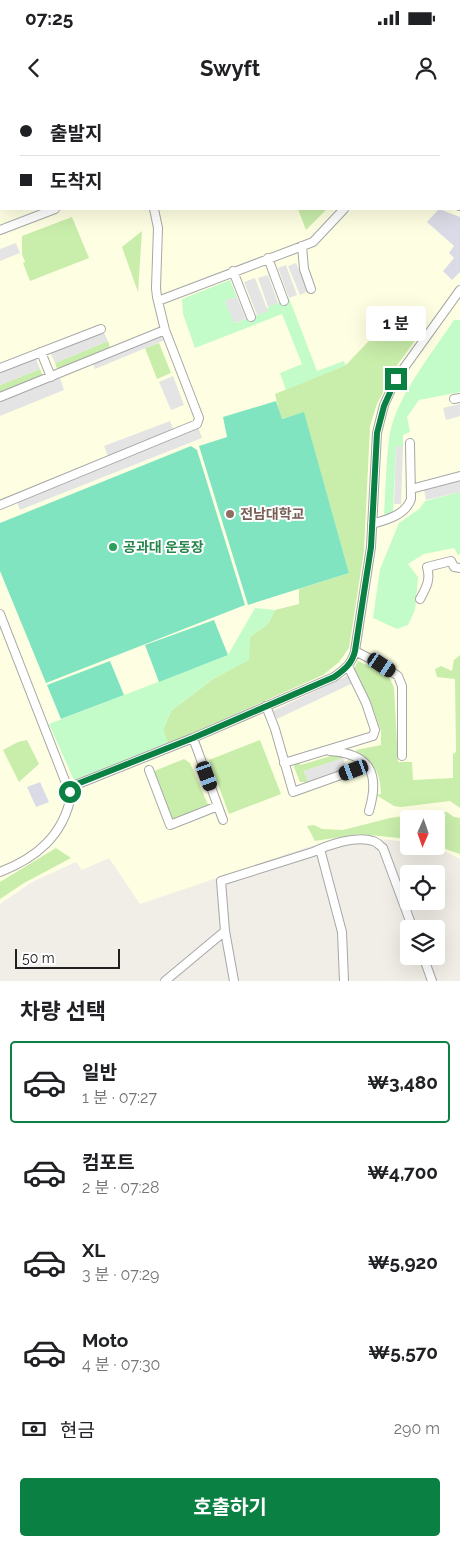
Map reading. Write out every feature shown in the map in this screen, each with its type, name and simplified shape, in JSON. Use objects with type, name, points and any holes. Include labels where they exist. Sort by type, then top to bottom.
[{"type":"lane","points":[[0,230],[52,210]]},
{"type":"lane","points":[[0,505],[197,424],[200,418],[165,330],[158,301],[156,288],[158,228],[154,210]]},
{"type":"lane","points":[[158,301],[313,242],[343,210]]},
{"type":"lane","points":[[302,246],[304,269],[311,289]]},
{"type":"lane","points":[[268,258],[284,301]]},
{"type":"lane","points":[[233,271],[252,317]]},
{"type":"lane","points":[[68,788],[193,738],[334,677],[346,669],[355,651],[371,547],[377,433],[384,406],[396,379],[459,294]]},
{"type":"lane","points":[[0,368],[101,329]]},
{"type":"lane","points":[[0,397],[165,330]]},
{"type":"lane","points":[[42,352],[51,377]]},
{"type":"lane","points":[[372,524],[389,519],[410,504],[410,443]]},
{"type":"lane","points":[[411,489],[460,476]]},
{"type":"lane","points":[[420,599],[428,584],[429,575],[427,567],[451,561],[454,567],[460,568]]},
{"type":"lane","points":[[0,614],[71,796],[68,808],[55,835],[18,865],[0,872]]},
{"type":"lane","points":[[355,651],[398,676],[402,686],[402,756]]},
{"type":"lane","points":[[284,763],[375,734],[366,704],[348,666]]},
{"type":"lane","points":[[266,706],[275,729],[293,792],[366,766]]},
{"type":"lane","points":[[193,738],[223,820]]},
{"type":"lane","points":[[326,751],[340,752],[351,756],[361,761],[372,772],[374,781],[373,797],[369,811]]},
{"type":"lane","points":[[149,770],[170,825],[218,806]]},
{"type":"lane","points":[[234,981],[225,931],[221,881],[320,849],[359,839],[374,841],[383,848],[410,920]]},
{"type":"lane","points":[[320,849],[342,932],[344,981]]},
{"type":"lane","points":[[165,981],[225,931]]},
{"type":"lane","points":[[426,965],[432,981]]},
{"type":"shaded area","name":"전남대학교","points":[[0,210],[460,210],[460,859],[445,852],[445,810],[400,810],[400,841],[359,837],[311,846],[140,904],[109,858],[82,870],[76,862],[32,882],[0,904]]},
{"type":"shaded area","points":[[438,210],[460,217],[460,272],[452,280],[443,271],[454,258],[449,253],[454,246],[427,222]]},
{"type":"shaded area","points":[[16,243],[20,253],[0,261],[0,249]]},
{"type":"shaded area","points":[[296,263],[308,291],[300,295],[288,266]]},
{"type":"shaded area","points":[[286,265],[297,295],[289,298],[278,268]]},
{"type":"shaded area","points":[[268,275],[278,303],[268,307],[258,278]]},
{"type":"shaded area","points":[[255,278],[268,311],[257,315],[244,282]]},
{"type":"shaded area","points":[[237,297],[246,319],[234,323],[225,301]]},
{"type":"shaded area","points":[[103,331],[108,341],[55,363],[50,352]]},
{"type":"shaded area","points":[[163,335],[165,340],[95,369],[93,364]]},
{"type":"shaded area","points":[[36,359],[40,369],[0,385],[0,373]]},
{"type":"shaded area","points":[[173,376],[184,405],[171,410],[159,382]]},
{"type":"shaded area","points":[[60,378],[64,390],[0,416],[0,402]]},
{"type":"shaded area","points":[[460,404],[460,416],[446,420],[443,408]]},
{"type":"shaded area","points":[[170,421],[174,431],[108,456],[104,446]]},
{"type":"shaded area","points":[[198,427],[202,438],[20,510],[16,500]]},
{"type":"shaded area","points":[[396,446],[403,447],[401,504],[394,504]]},
{"type":"shaded area","points":[[460,480],[460,492],[426,500],[424,490]]},
{"type":"shaded area","points":[[349,675],[353,683],[277,719],[273,711]]},
{"type":"shaded area","points":[[343,758],[347,769],[308,782],[304,771]]},
{"type":"shaded area","points":[[40,782],[49,802],[36,807],[27,787]]},
{"type":"green space","points":[[298,210],[326,210],[306,230]]},
{"type":"green space","points":[[72,217],[89,258],[30,281],[23,263],[25,262],[22,254],[22,236]]},
{"type":"green space","points":[[142,231],[138,292],[122,247]]},
{"type":"green space","points":[[230,280],[237,297],[225,301],[235,323],[267,311],[268,307],[289,298],[317,371],[344,361],[346,365],[286,390],[280,373],[302,364],[282,314],[195,348],[183,314],[182,299]]},
{"type":"green space","points":[[402,306],[420,334],[398,364],[377,404],[370,426],[364,551],[349,648],[339,662],[323,675],[168,744],[163,730],[171,711],[213,679],[248,660],[250,637],[268,624],[275,610],[299,604],[299,589],[349,573],[304,413],[281,419],[275,394],[346,365]]},
{"type":"green space","points":[[454,320],[460,320],[460,392],[419,400],[407,417],[410,432],[403,435],[403,447],[396,447],[393,512],[387,515],[384,513],[387,462],[390,433],[394,419],[408,389]]},
{"type":"green space","points":[[108,341],[111,350],[58,371],[55,363]]},
{"type":"green space","points":[[159,343],[171,373],[157,379],[145,348]]},
{"type":"green space","points":[[40,369],[43,377],[0,394],[0,385]]},
{"type":"green space","points":[[276,401],[282,419],[304,412],[349,573],[248,605],[199,446],[227,437],[223,417]]},
{"type":"green space","name":"공과대 운동장","points":[[191,446],[197,450],[245,605],[46,683],[0,571],[0,523]]},
{"type":"green space","points":[[460,492],[460,554],[458,555],[454,548],[424,554],[408,564],[418,577],[415,610],[408,625],[397,629],[373,618],[380,569],[399,523],[419,509],[425,501]]},
{"type":"green space","points":[[255,608],[275,610],[268,624],[250,637],[249,660],[213,679],[171,711],[163,730],[168,744],[74,780],[49,724],[228,655]]},
{"type":"green space","points":[[214,620],[228,655],[159,682],[145,645]]},
{"type":"green space","points":[[460,655],[460,808],[450,801],[401,807],[394,806],[376,795],[381,794],[380,781],[376,771],[370,763],[359,756],[356,750],[381,745],[381,731],[370,701],[353,670],[358,661],[388,674],[394,688],[398,762],[412,762],[413,780],[453,778],[453,754],[456,752],[455,679],[437,677],[435,669],[441,666],[452,671],[454,660]]},
{"type":"green space","points":[[110,661],[124,695],[61,719],[47,685]]},
{"type":"green space","points":[[27,740],[39,764],[19,782],[3,750],[18,742]]},
{"type":"green space","points":[[260,740],[281,794],[229,814],[209,760]]},
{"type":"green space","points":[[337,754],[343,755],[343,758],[304,771],[308,782],[300,782],[294,767],[295,763],[298,762],[301,765]]},
{"type":"green space","points":[[184,759],[190,763],[209,807],[173,821],[152,772]]},
{"type":"green space","points":[[445,812],[460,818],[460,854],[445,849]]},
{"type":"green space","points":[[400,816],[400,838],[359,834],[315,841],[307,826],[314,825],[322,829],[343,830]]},
{"type":"green space","points":[[56,848],[71,858],[24,883],[0,899],[0,882]]},
{"type":"place","name":"전남대학교","points":[[230,514]]},
{"type":"place","name":"공과대 운동장","points":[[113,547]]},
{"type":"route","points":[[70,792],[68,788],[193,738],[334,677],[346,669],[354,656],[371,547],[377,433],[384,406],[396,379]]}]
